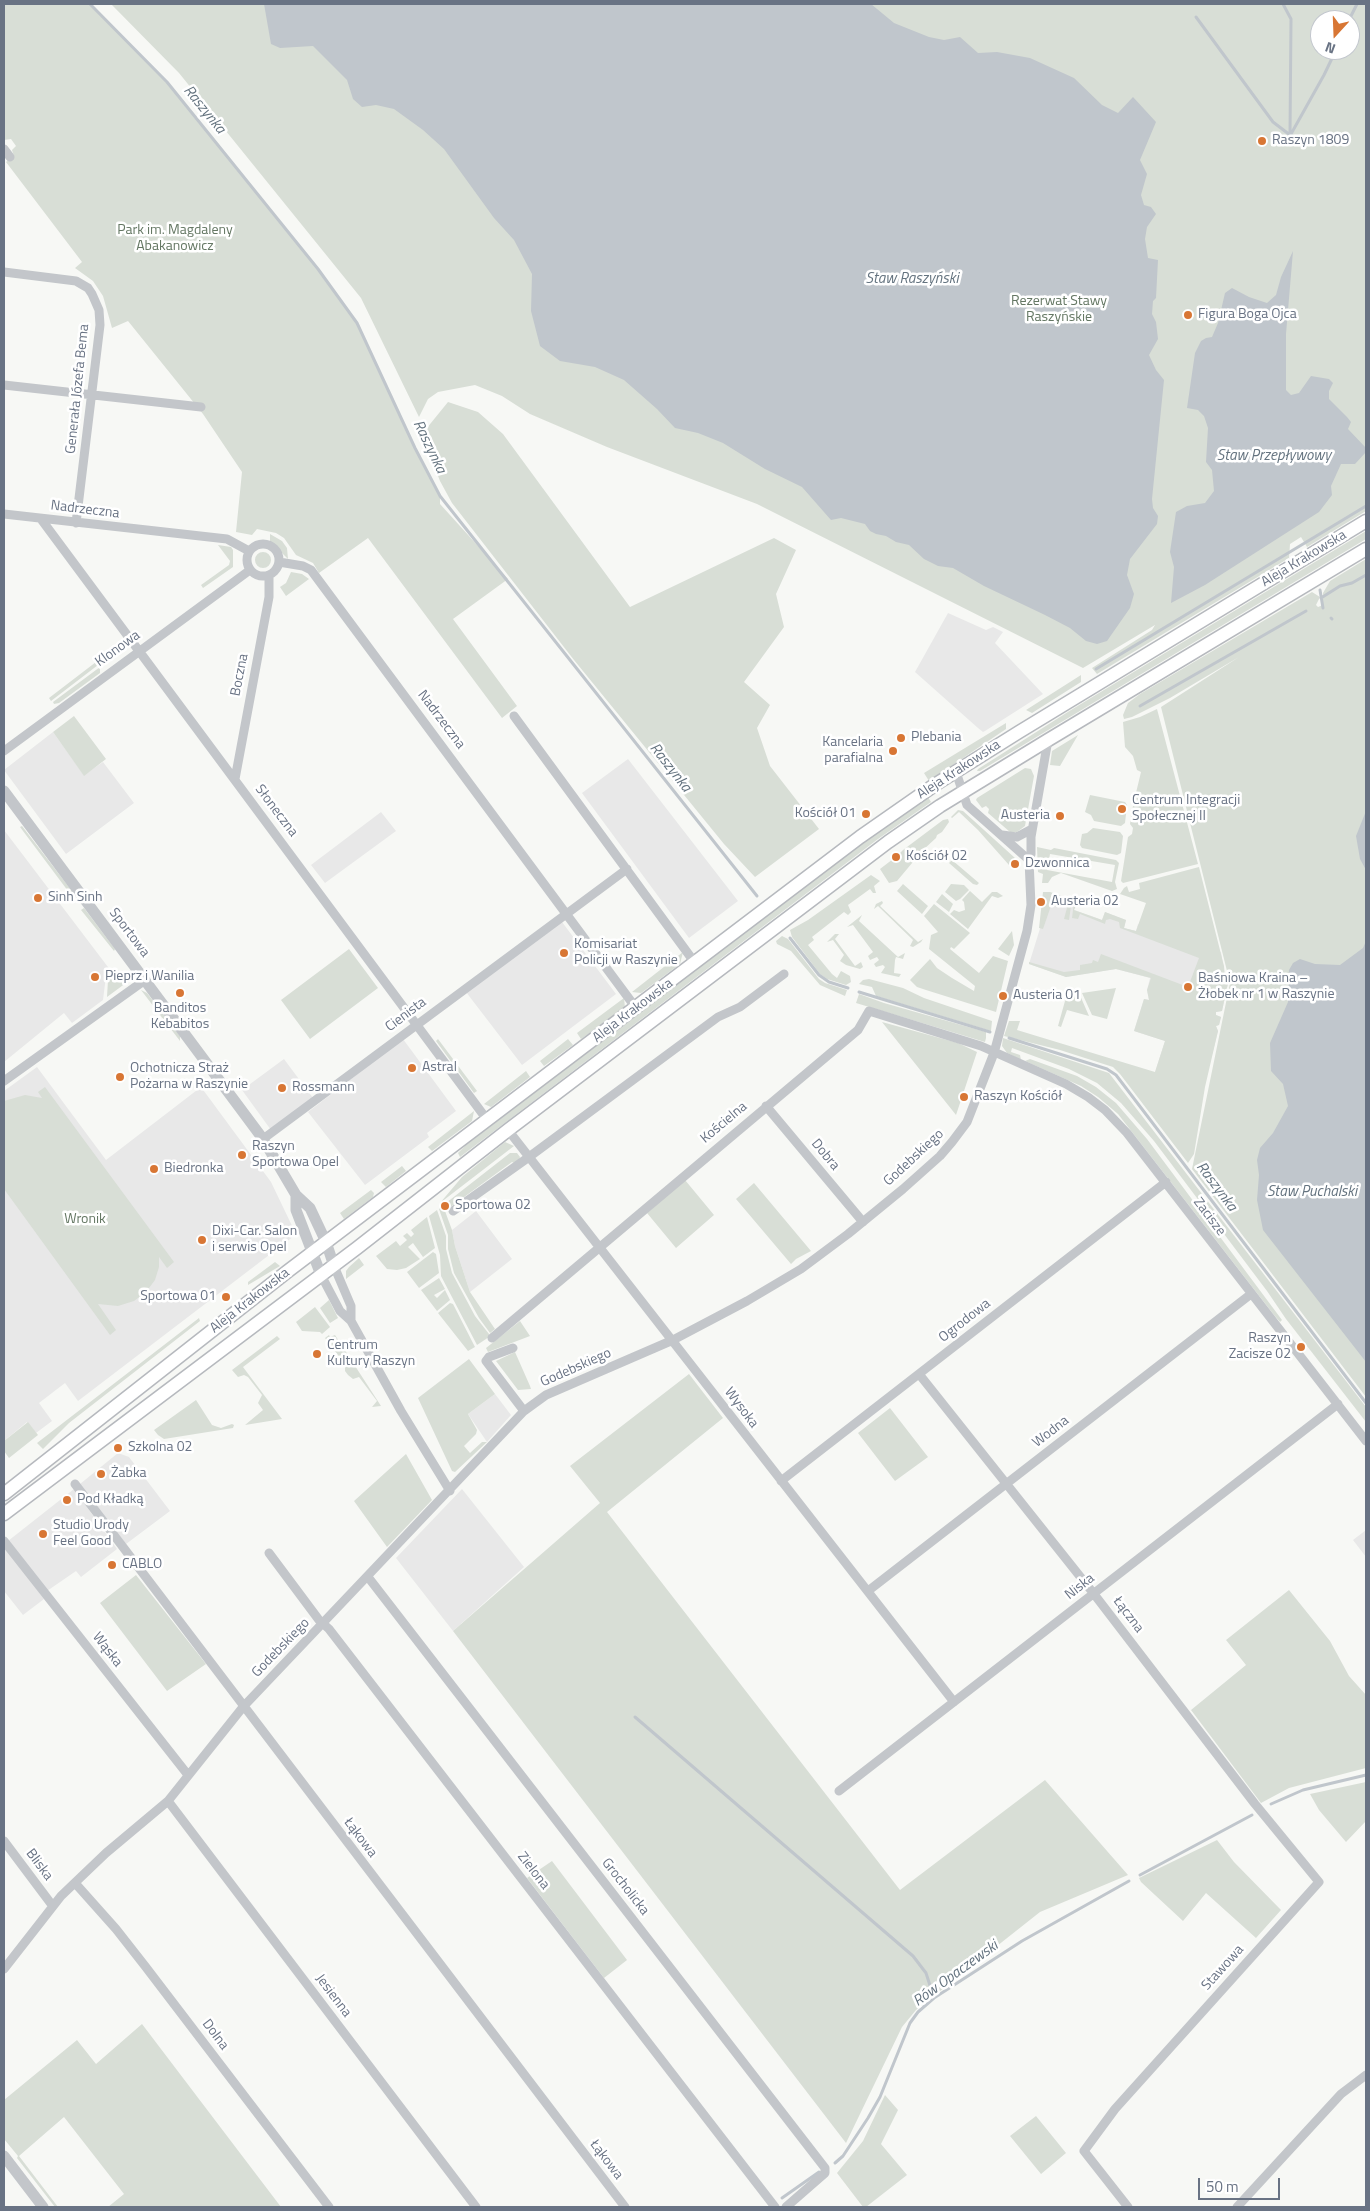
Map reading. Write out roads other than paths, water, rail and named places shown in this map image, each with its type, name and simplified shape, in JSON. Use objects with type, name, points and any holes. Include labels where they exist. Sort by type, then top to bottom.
[{"type":"main road","name":"Aleja Krakowska","points":[[6,1491],[326,1242],[860,837],[956,772],[1099,682],[1366,521]]},
{"type":"main road","name":"Aleja Krakowska","points":[[4,1514],[334,1266],[508,1130],[875,851],[962,793],[1048,740],[1366,549]]},
{"type":"street","points":[[4,149],[10,157]]},
{"type":"street","name":"Generała Józefa Bema","points":[[4,272],[76,281],[88,288],[99,310],[100,324],[76,523]]},
{"type":"street","points":[[4,385],[200,407]]},
{"type":"street","name":"Nadrzeczna","points":[[4,514],[227,539],[234,541],[249,551]]},
{"type":"street","name":"Słoneczna","points":[[41,519],[418,1023],[488,1120]]},
{"type":"street","points":[[258,545],[268,545],[276,552],[279,562],[276,570],[269,575],[258,576],[250,570],[246,561],[249,551],[258,545]]},
{"type":"street","name":"Nadrzeczna","points":[[279,562],[303,566],[311,570],[636,1008]]},
{"type":"street","name":"Klonowa","points":[[4,751],[250,570]]},
{"type":"street","name":"Boczna","points":[[235,779],[269,597],[269,575]]},
{"type":"street","points":[[514,716],[695,963]]},
{"type":"street","name":"Godebskiego","points":[[4,1969],[52,1906],[106,1853],[168,1801],[244,1706],[524,1412],[546,1395],[673,1340],[747,1302],[801,1268],[863,1222],[940,1156],[961,1132],[994,1053],[1028,925],[1031,905],[1029,860],[1032,854],[1032,829],[1048,740]]},
{"type":"street","points":[[956,772],[967,805],[1029,860]]},
{"type":"street","name":"Sportowa","points":[[4,791],[263,1139],[296,1195],[310,1208],[326,1242],[334,1266]]},
{"type":"street","points":[[1001,835],[1017,837],[1032,829]]},
{"type":"street","points":[[567,914],[627,870]]},
{"type":"street","name":"Cienista","points":[[263,1139],[567,914]]},
{"type":"street","points":[[452,1212],[718,1017],[740,1007],[784,974]]},
{"type":"street","points":[[4,1081],[145,980]]},
{"type":"street","name":"Kościelna","points":[[492,1338],[858,1030],[869,1011],[977,1045],[994,1053]]},
{"type":"street","name":"Zacisze","points":[[994,1053],[1066,1084],[1098,1104],[1122,1126],[1366,1441]]},
{"type":"street","name":"Dobra","points":[[766,1106],[863,1222]]},
{"type":"street","name":"Wysoka","points":[[508,1130],[598,1248],[673,1340],[954,1702]]},
{"type":"street","name":"Ogrodowa","points":[[781,1481],[1166,1182]]},
{"type":"street","name":"Sportowa","points":[[296,1195],[296,1210],[321,1275]]},
{"type":"street","points":[[334,1266],[350,1306],[350,1321]]},
{"type":"street","points":[[321,1275],[340,1311],[350,1321],[401,1411],[450,1491]]},
{"type":"street","name":"Wodna","points":[[868,1590],[1251,1294]]},
{"type":"street","points":[[513,1348],[486,1361],[524,1412]]},
{"type":"street","name":"Łączna","points":[[920,1374],[1094,1594],[1255,1804]]},
{"type":"street","name":"Niska","points":[[839,1791],[1338,1404]]},
{"type":"street","name":"Łąkowa","points":[[75,1484],[625,2207]]},
{"type":"street","name":"Wąska","points":[[4,1541],[188,1775]]},
{"type":"street","name":"Zielona","points":[[269,1553],[775,2207]]},
{"type":"street","name":"Grocholicka","points":[[368,1577],[825,2168],[824,2173],[786,2207]]},
{"type":"street","name":"Jesienna","points":[[168,1801],[476,2207]]},
{"type":"street","name":"Stawowa","points":[[1128,2207],[1084,2151],[1115,2109],[1319,1882],[1255,1804]]},
{"type":"street","name":"Bliska","points":[[4,1841],[52,1906]]},
{"type":"street","name":"Dolna","points":[[75,1883],[116,1929],[329,2207]]},
{"type":"street","points":[[1236,2207],[1340,2094],[1366,2074]]},
{"type":"street","points":[[4,2156],[43,2207]]},
{"type":"water","name":"Staw Raszyński","points":[[264,4],[871,4],[894,23],[929,37],[944,40],[960,37],[978,53],[997,52],[1030,58],[1074,78],[1102,105],[1118,113],[1133,97],[1156,122],[1140,160],[1147,174],[1141,195],[1144,205],[1151,207],[1156,214],[1147,227],[1145,239],[1148,258],[1158,260],[1156,298],[1153,301],[1152,314],[1156,322],[1158,339],[1149,355],[1156,370],[1164,380],[1152,499],[1153,508],[1158,516],[1157,524],[1130,559],[1127,575],[1134,594],[1130,608],[1107,641],[1097,644],[1086,641],[1070,628],[984,586],[953,568],[938,566],[924,559],[909,545],[876,534],[870,531],[865,524],[841,518],[831,520],[802,487],[765,469],[723,443],[698,433],[675,428],[624,380],[595,367],[560,361],[540,346],[531,311],[532,274],[514,240],[494,218],[444,149],[423,130],[394,109],[376,105],[362,107],[353,99],[347,80],[313,46],[280,48],[271,44]]},
{"type":"water","name":"Staw Przepływowy","points":[[1293,251],[1286,334],[1286,390],[1291,395],[1299,393],[1311,376],[1329,379],[1333,383],[1329,391],[1329,399],[1351,422],[1348,429],[1366,448],[1366,452],[1355,464],[1341,464],[1331,486],[1332,495],[1319,512],[1205,585],[1171,603],[1174,567],[1170,552],[1176,512],[1187,506],[1205,503],[1214,491],[1212,470],[1206,462],[1208,428],[1204,416],[1198,410],[1187,408],[1195,353],[1201,341],[1212,337],[1218,323],[1225,293],[1232,288],[1249,297],[1267,303],[1276,295],[1281,277]]},
{"type":"water","points":[[1366,811],[1366,870],[1360,859],[1356,836]]},
{"type":"water","name":"Staw Puchalski","points":[[1366,941],[1366,1362],[1263,1230],[1257,1200],[1259,1175],[1257,1160],[1260,1148],[1273,1133],[1288,1106],[1283,1084],[1271,1071],[1270,1043],[1288,1002],[1289,970],[1293,963],[1300,959],[1315,964],[1340,965],[1363,948]]},
{"type":"waterway","name":"Raszynka","points":[[90,4],[167,82],[318,269],[357,323],[415,448],[440,496],[757,896]]},
{"type":"waterway","points":[[1283,4],[1291,19],[1290,134]]},
{"type":"waterway","points":[[1354,10],[1357,4]]},
{"type":"waterway","points":[[1196,17],[1273,122],[1290,135]]},
{"type":"waterway","points":[[1291,134],[1331,60]]},
{"type":"waterway","points":[[1096,669],[1366,506]]},
{"type":"waterway","points":[[1321,598],[1340,586],[1352,583],[1366,575]]},
{"type":"waterway","points":[[1320,590],[1323,608]]},
{"type":"waterway","points":[[1140,706],[1306,611]]},
{"type":"waterway","name":"Raszynka","points":[[790,938],[819,975],[829,982],[848,988]]},
{"type":"waterway","name":"Raszynka","points":[[859,992],[990,1032]]},
{"type":"waterway","name":"Raszynka","points":[[1009,1038],[1107,1069],[1116,1075],[1366,1403]]},
{"type":"waterway","points":[[635,1717],[913,1956],[926,1973],[934,1998]]},
{"type":"waterway","name":"Rów Opaczewski","points":[[1271,1804],[1303,1790],[1366,1775]]},
{"type":"waterway","name":"Rów Opaczewski","points":[[1140,1875],[1252,1815]]},
{"type":"waterway","name":"Rów Opaczewski","points":[[835,2163],[843,2156],[880,2097],[910,2023],[918,2012],[934,1998],[1022,1941],[1129,1881]]},
{"type":"waterway","name":"Rów Opaczewski","points":[[782,2198],[819,2172]]},
{"type":"place","name":"Raszyn 1809","points":[[1262,141]]},
{"type":"place","name":"Figura Boga Ojca","points":[[1188,315]]},
{"type":"place","name":"Plebania","points":[[901,738]]},
{"type":"place","name":"Kancelaria parafialna","points":[[893,751]]},
{"type":"place","name":"Centrum Integracji Społecznej II","points":[[1122,809]]},
{"type":"place","name":"Kościół 01","points":[[866,814]]},
{"type":"place","name":"Austeria","points":[[1060,816]]},
{"type":"place","name":"Kościół 02","points":[[896,857]]},
{"type":"place","name":"Dzwonnica","points":[[1015,864]]},
{"type":"place","name":"Sinh Sinh","points":[[38,898]]},
{"type":"place","name":"Austeria 02","points":[[1041,902]]},
{"type":"place","name":"Komisariat Policji w Raszynie","points":[[564,953]]},
{"type":"place","name":"Pieprz i Wanilia","points":[[95,977]]},
{"type":"place","name":"Baśniowa Kraina – Żłobek nr 1 w Raszynie","points":[[1188,987]]},
{"type":"place","name":"Banditos Kebabitos","points":[[180,993]]},
{"type":"place","name":"Austeria 01","points":[[1003,996]]},
{"type":"place","name":"Astral","points":[[412,1068]]},
{"type":"place","name":"Ochotnicza Straż Pożarna w Raszynie","points":[[120,1077]]},
{"type":"place","name":"Rossmann","points":[[282,1088]]},
{"type":"place","name":"Raszyn Kościół","points":[[964,1097]]},
{"type":"place","name":"Raszyn Sportowa Opel","points":[[242,1155]]},
{"type":"place","name":"Biedronka","points":[[154,1169]]},
{"type":"place","name":"Sportowa 02","points":[[445,1206]]},
{"type":"place","name":"Dixi-Car. Salon i serwis Opel","points":[[202,1240]]},
{"type":"place","name":"Sportowa 01","points":[[226,1297]]},
{"type":"place","name":"Raszyn Zacisze 02","points":[[1301,1347]]},
{"type":"place","name":"Centrum Kultury Raszyn","points":[[317,1354]]},
{"type":"place","name":"Szkolna 02","points":[[118,1448]]},
{"type":"place","name":"Żabka","points":[[101,1474]]},
{"type":"place","name":"Pod Kładką","points":[[67,1500]]},
{"type":"place","name":"Studio Urody Feel Good","points":[[43,1534]]},
{"type":"place","name":"CABLO","points":[[112,1565]]},
{"type":"park label","name":"Park im. Magdaleny Abakanowicz","points":[[175,240]]},
{"type":"park label","name":"Rezerwat Stawy Raszyńskie","points":[[1059,310]]},
{"type":"park label","name":"Wronik","points":[[85,1220]]}]
